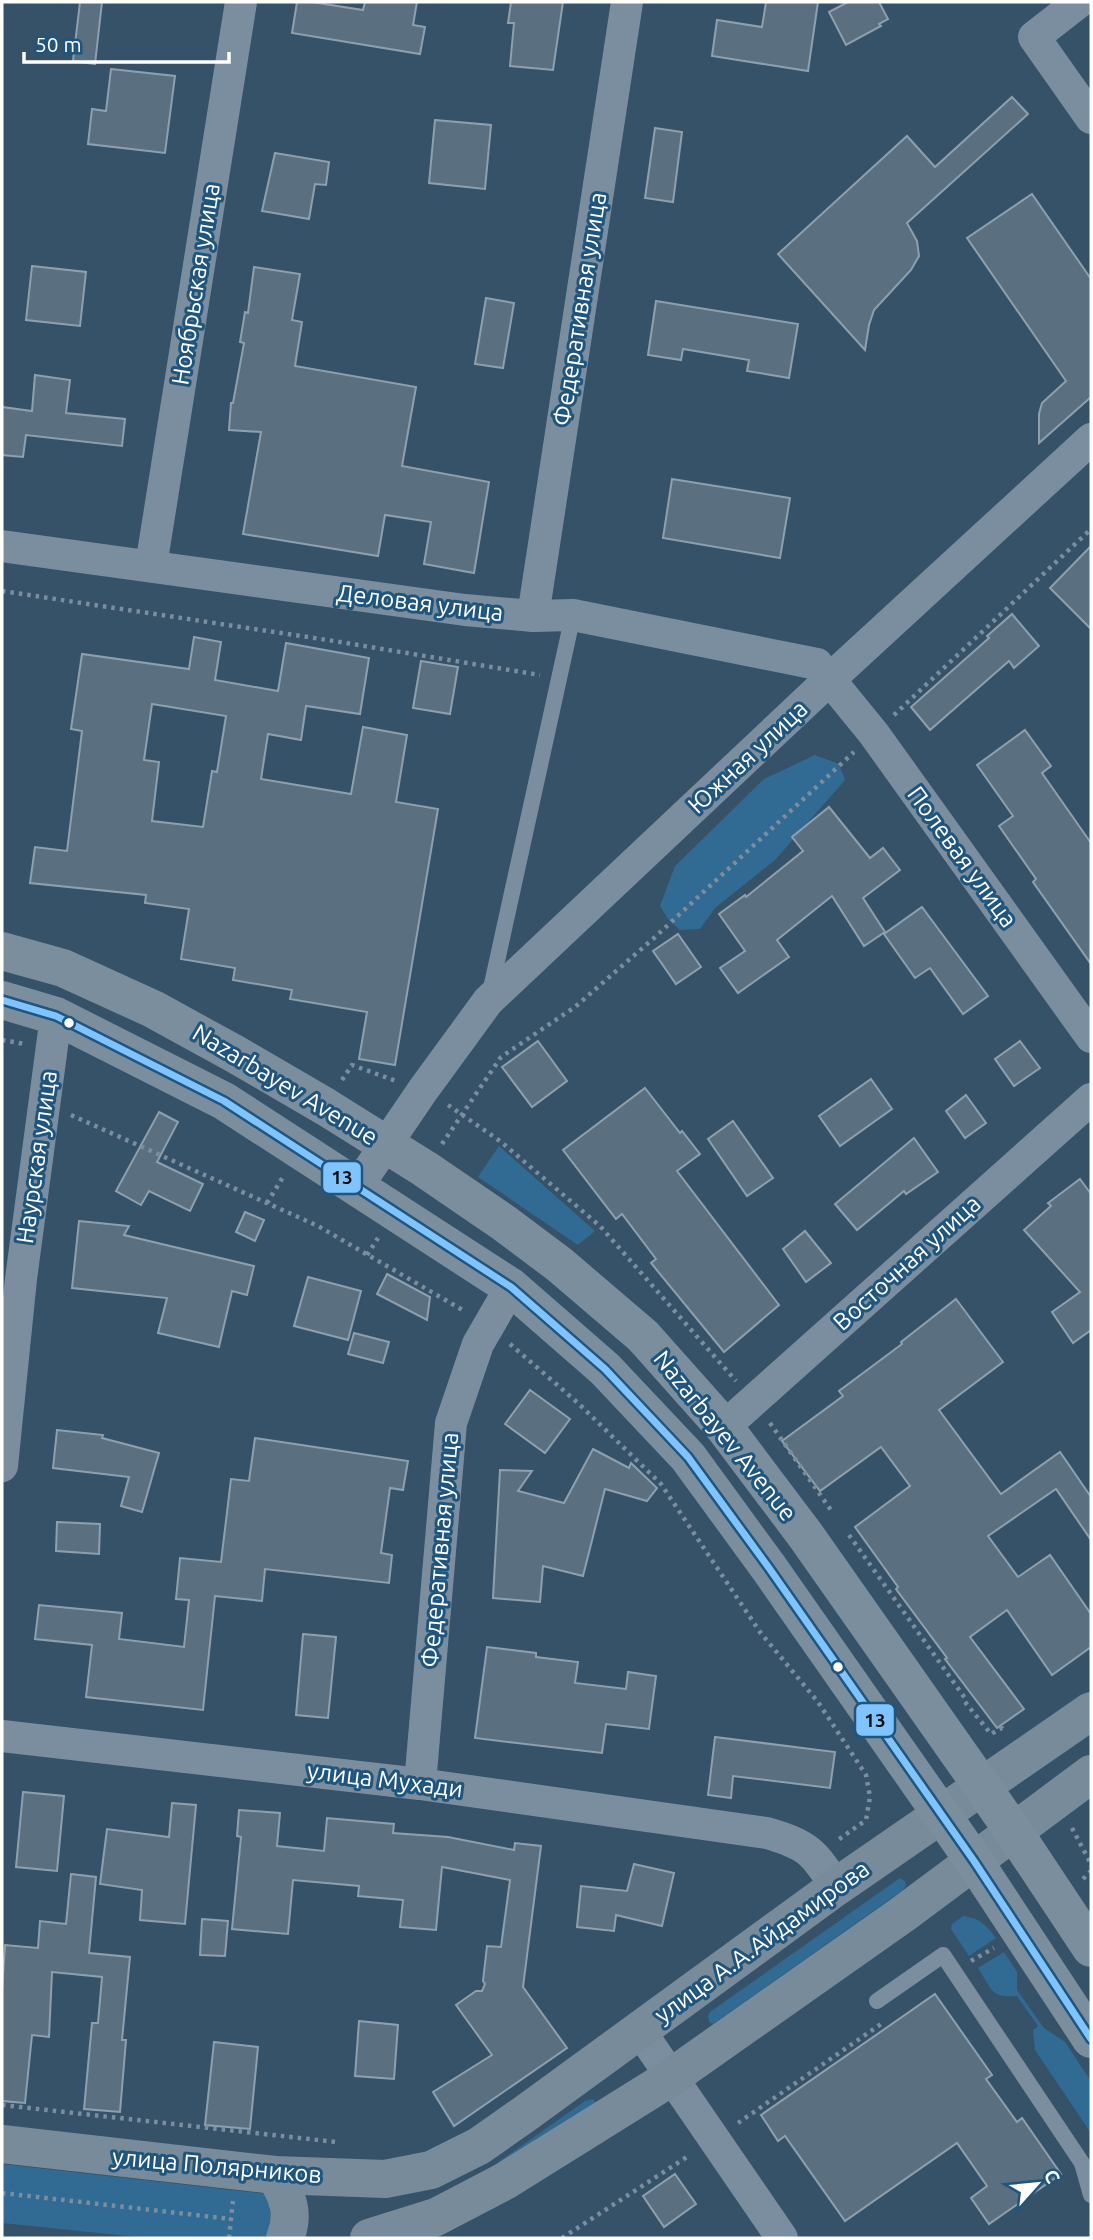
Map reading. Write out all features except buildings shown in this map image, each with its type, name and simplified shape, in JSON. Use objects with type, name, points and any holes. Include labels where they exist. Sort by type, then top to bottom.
[{"type":"main road","name":"Nazarbayev Avenue","points":[[2,951],[63,968],[153,1009],[235,1054],[384,1144],[492,1216],[560,1265],[643,1336],[723,1427],[806,1536],[1014,1832],[1091,1948]]},
{"type":"main road","name":"Nazarbayev Avenue","points":[[2,1000],[56,1016],[224,1101],[511,1287],[605,1369],[688,1457],[974,1861],[1091,2039]]},
{"type":"main road","name":"улица А.А.Айдамирова","points":[[431,2169],[479,2146],[639,2031],[827,1872],[942,1815],[1091,1711]]},
{"type":"main road","points":[[369,2238],[436,2217],[521,2172],[670,2078],[974,1861],[1091,1773]]},
{"type":"main road","name":"улица Полярников","points":[[2,2144],[275,2175],[385,2179],[431,2169]]},
{"type":"main road","points":[[275,2175],[285,2190],[291,2211],[289,2230],[285,2238]]},
{"type":"street","name":"Ноябрьская улица","points":[[151,566],[241,2]]},
{"type":"street","name":"Федеративная улица","points":[[533,616],[626,2]]},
{"type":"street","points":[[1079,2],[1034,37],[1091,118]]},
{"type":"street","name":"Южная улица","points":[[357,1186],[384,1144],[488,1002],[830,679],[1091,439]]},
{"type":"street","name":"Деловая улица","points":[[2,546],[465,610],[533,616],[573,615],[817,664],[830,679]]},
{"type":"street","name":"Полевая улица","points":[[830,679],[874,734],[1091,1037]]},
{"type":"street","name":"Наурская улица","points":[[2,1465],[11,1278],[45,1102],[56,1016]]},
{"type":"street","name":"Восточная улица","points":[[723,1427],[1091,1099]]},
{"type":"street","name":"Федеративная улица","points":[[420,1784],[451,1423],[478,1344],[511,1287]]},
{"type":"street","name":"улица Мухади","points":[[2,1736],[420,1784],[767,1833],[797,1842],[827,1872]]},
{"type":"street","points":[[639,2031],[782,2238]]},
{"type":"lane","points":[[488,1002],[573,615]]},
{"type":"lane","points":[[877,2001],[943,1955],[1082,2163],[1091,2195]]},
{"type":"path","points":[[462,1114],[500,1057],[575,1007],[654,938],[1091,529]]},
{"type":"path","points":[[2,591],[559,678]]},
{"type":"path","points":[[45,1102],[318,1226],[489,1325],[661,1483],[760,1632],[818,1702],[866,1775],[870,1797],[866,1820],[827,1872]]},
{"type":"path","points":[[1060,1901],[1091,1871]]},
{"type":"path","points":[[955,1973],[1020,1931]]},
{"type":"path","points":[[562,2238],[713,2140],[886,2021]]},
{"type":"path","points":[[2,2105],[346,2143]]},
{"type":"path","points":[[2,2193],[231,2219]]},
{"type":"shaded area","points":[[815,755],[839,764],[845,780],[775,860],[715,908],[700,929],[680,930],[668,919],[660,906],[675,866],[764,779]]},
{"type":"shaded area","points":[[499,1146],[595,1231],[578,1245],[478,1177]]},
{"type":"shaded area","points":[[900,1878],[905,1881],[903,1890],[713,2024],[709,2022],[710,2012]]},
{"type":"shaded area","points":[[963,1916],[982,1923],[996,1938],[969,1956],[951,1929],[952,1924]]},
{"type":"shaded area","points":[[1004,1952],[1017,1972],[1017,1990],[1044,2028],[1065,2042],[1091,2081],[1091,2133],[1035,2050],[1033,2030],[1038,2026],[1017,1996],[996,1994],[978,1968]]},
{"type":"shaded area","points":[[593,2099],[596,2103],[477,2177],[585,2101]]},
{"type":"shaded area","points":[[2,2164],[267,2194],[275,2238],[147,2238],[2,2223]]},
{"type":"transit line","name":"13","points":[[2,1000],[56,1016],[224,1101],[511,1287],[605,1369],[688,1457],[769,1568],[974,1861],[1091,2039]]}]
